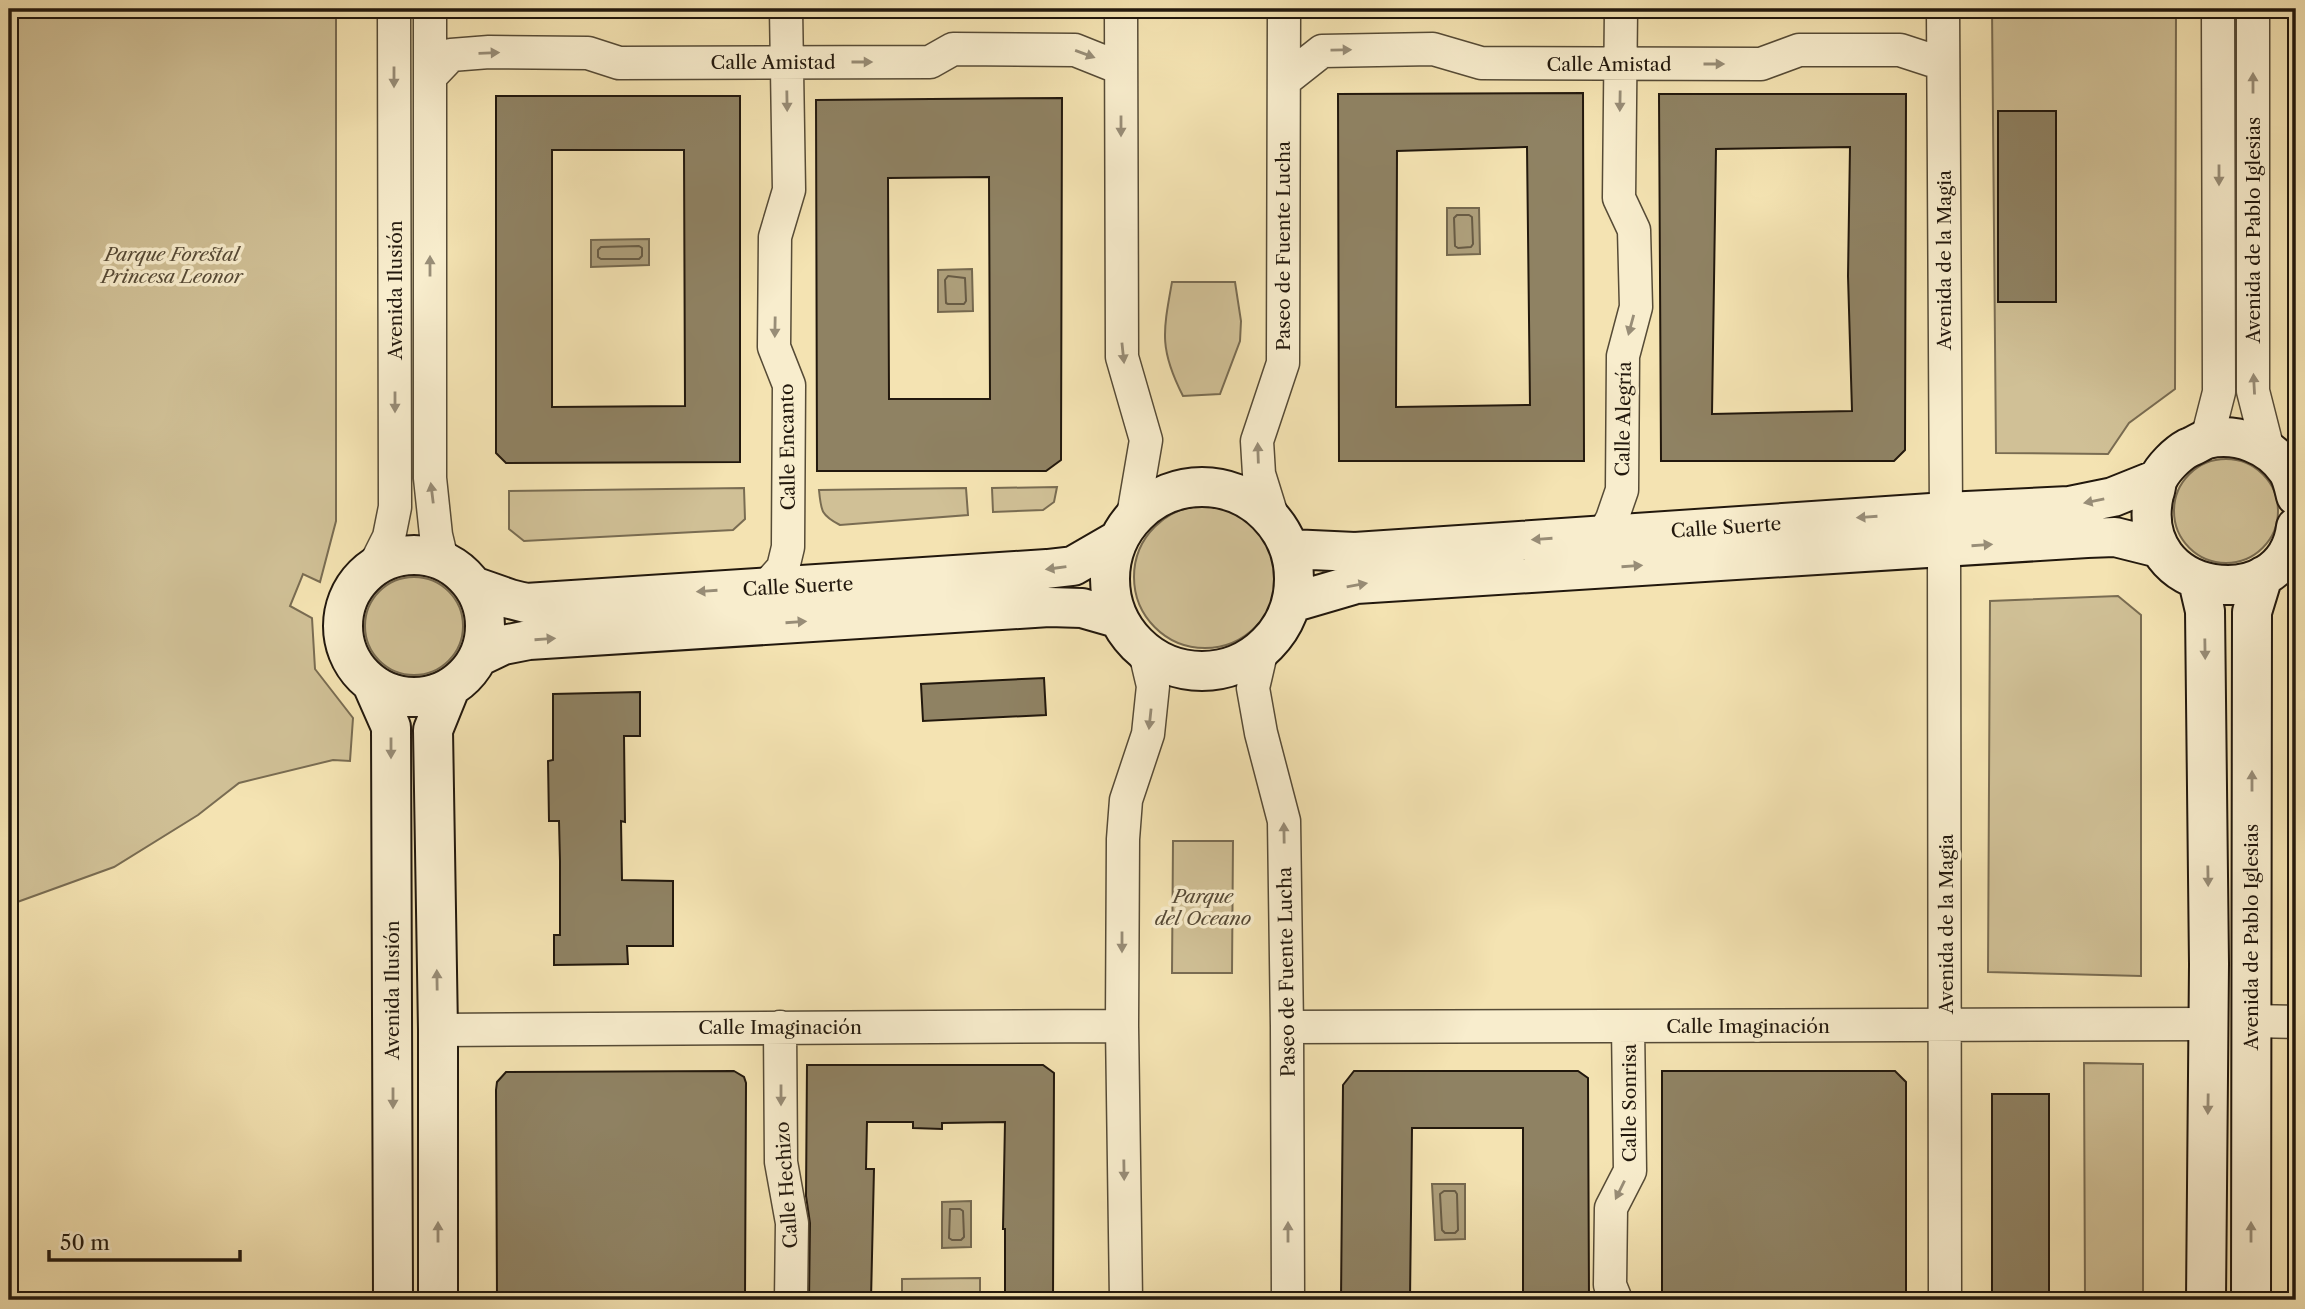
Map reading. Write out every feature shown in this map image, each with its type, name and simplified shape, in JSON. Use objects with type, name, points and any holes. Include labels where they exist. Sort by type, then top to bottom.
[{"type":"main road","points":[[2287,472],[2255,443],[2230,437],[2207,439],[2180,452],[2158,478],[2151,512],[2159,548],[2179,570],[2198,582],[2229,587],[2263,576],[2280,564],[2296,536]]},
{"type":"main road","name":"Calle Suerte","points":[[1291,603],[1356,583],[1945,530],[2113,497],[2158,478]]},
{"type":"main road","points":[[1204,486],[1242,495],[1281,534],[1295,576],[1291,603],[1280,628],[1262,649],[1224,668],[1183,669],[1145,652],[1117,618],[1109,584],[1111,561],[1126,528],[1165,494],[1204,486]]},
{"type":"main road","name":"Calle Suerte","points":[[473,586],[526,603],[1047,569],[1073,566],[1126,528]]},
{"type":"main road","name":"Calle Suerte","points":[[1281,534],[1355,552],[1603,535],[1945,530],[2115,537],[2159,548]]},
{"type":"main road","points":[[414,555],[442,560],[454,566],[473,586],[484,608],[486,632],[480,656],[468,674],[450,688],[431,696],[411,698],[390,694],[372,684],[356,668],[346,648],[343,625],[347,603],[358,583],[374,567],[393,559],[414,555]]},
{"type":"main road","name":"Avenida de Pablo Iglesias","points":[[2250,1300],[2252,612],[2263,576]]},
{"type":"main road","points":[[2198,582],[2205,611],[2209,1024],[2206,1300]]},
{"type":"main road","name":"Calle Suerte","points":[[480,656],[503,645],[529,640],[831,619],[1049,607],[1082,608],[1117,618]]},
{"type":"main road","name":"Avenida Ilusión","points":[[372,684],[391,727],[393,1300]]},
{"type":"main road","points":[[438,1300],[438,1030],[433,730],[450,688]]},
{"type":"street","name":"Avenida Ilusión","points":[[374,567],[389,537],[395,507],[394,9]]},
{"type":"street","name":"Avenida Ilusión","points":[[430,9],[430,478],[436,535],[442,560]]},
{"type":"street","name":"Calle Encanto","points":[[765,588],[783,568],[788,547],[789,385],[774,346],[775,237],[789,190],[786,9]]},
{"type":"street","points":[[1121,9],[1122,357],[1146,440],[1126,528]]},
{"type":"street","name":"Paseo de Fuente Lucha","points":[[1281,534],[1259,474],[1257,441],[1283,363],[1283,9]]},
{"type":"street","name":"Calle Alegría","points":[[1603,535],[1622,490],[1623,356],[1636,307],[1633,230],[1619,198],[1621,9]]},
{"type":"street","name":"Avenida de la Magia","points":[[1943,9],[1945,1300]]},
{"type":"street","name":"Avenida de Pablo Iglesias","points":[[2207,439],[2219,392],[2218,9]]},
{"type":"street","name":"Avenida de Pablo Iglesias","points":[[2253,9],[2253,391],[2287,472]]},
{"type":"street","name":"Calle Amistad","points":[[430,77],[451,55],[489,52],[588,53],[619,63],[930,62],[953,49],[1075,50],[1120,68]]},
{"type":"street","name":"Calle Amistad","points":[[1284,81],[1322,51],[1433,49],[1481,63],[1761,64],[1799,50],[1900,50],[1943,64]]},
{"type":"street","name":"Paseo de Fuente Lucha","points":[[1262,649],[1253,688],[1261,733],[1284,821],[1288,1300]]},
{"type":"street","points":[[1126,1300],[1122,1026],[1123,839],[1126,800],[1149,734],[1153,685],[1145,652]]},
{"type":"street","points":[[2251,1021],[2296,1023]]},
{"type":"street","name":"Calle Imaginación","points":[[1287,1027],[2209,1024]]},
{"type":"street","name":"Calle Imaginación","points":[[438,1030],[1122,1026]]},
{"type":"street","name":"Calle Sonrisa","points":[[1616,1300],[1610,1285],[1611,1208],[1630,1171],[1628,1026]]},
{"type":"street","name":"Calle Hechizo","points":[[780,1027],[781,1162],[792,1223],[791,1300]]},
{"type":"green space","name":"Parque Forestal Princesa Leonor","points":[[9,9],[336,9],[336,521],[320,582],[303,574],[290,606],[312,618],[315,669],[353,718],[350,761],[333,760],[239,783],[198,815],[114,867],[9,905]]},
{"type":"green space","points":[[1992,9],[2176,9],[2175,389],[2129,423],[2108,454],[1996,453]]},
{"type":"green space","points":[[1172,282],[1235,282],[1241,321],[1240,341],[1220,394],[1183,396],[1175,380],[1165,340]]},
{"type":"green space","points":[[2226,459],[2246,463],[2269,482],[2274,491],[2278,511],[2274,531],[2255,554],[2246,559],[2226,563],[2206,559],[2183,540],[2178,531],[2174,511],[2178,491],[2197,468],[2206,463]]},
{"type":"green space","points":[[1057,487],[1054,502],[1043,510],[993,512],[992,488]]},
{"type":"green space","points":[[744,488],[745,519],[733,530],[524,541],[509,529],[509,491]]},
{"type":"green space","points":[[966,488],[968,515],[840,525],[823,512],[819,490]]},
{"type":"green space","points":[[1205,506],[1232,511],[1255,527],[1271,550],[1276,577],[1271,604],[1255,627],[1232,643],[1205,648],[1178,643],[1155,627],[1139,604],[1134,577],[1139,550],[1155,527],[1178,511]]},
{"type":"green space","points":[[414,577],[433,581],[449,591],[459,607],[463,626],[459,645],[449,661],[433,671],[414,675],[395,671],[379,661],[369,645],[365,626],[369,607],[379,591],[395,581]]},
{"type":"green space","points":[[2118,596],[2141,615],[2141,976],[1988,972],[1990,601]]},
{"type":"green space","name":"Parque del Oceano","points":[[1173,841],[1233,841],[1232,973],[1172,973]]},
{"type":"green space","points":[[2084,1063],[2143,1064],[2143,1300],[2085,1300]]},
{"type":"green space","points":[[980,1278],[980,1300],[902,1300],[902,1279]]},
{"type":"water","points":[[1447,208],[1479,208],[1480,254],[1447,255]]},
{"type":"water","points":[[649,239],[649,265],[591,267],[591,240]]},
{"type":"water","points":[[972,269],[973,311],[938,312],[938,270]]},
{"type":"water","points":[[1432,1184],[1465,1184],[1465,1239],[1435,1240]]},
{"type":"water","points":[[971,1201],[971,1247],[942,1248],[942,1202]]},
{"type":"building","points":[[1583,93],[1584,461],[1339,461],[1338,94]],"holes":[[[1527,147],[1530,405],[1396,407],[1397,151]]]},
{"type":"building","points":[[1659,94],[1906,94],[1905,450],[1894,461],[1661,461]],"holes":[[[1850,147],[1848,276],[1852,411],[1712,414],[1716,149]]]},
{"type":"building","points":[[496,96],[740,96],[740,462],[506,463],[496,453]],"holes":[[[552,150],[684,150],[685,406],[552,407]]]},
{"type":"building","points":[[1062,98],[1061,460],[1046,471],[817,471],[816,100]],"holes":[[[989,177],[990,399],[889,399],[888,178]]]},
{"type":"building","points":[[1998,111],[2056,111],[2056,302],[1998,302]]},
{"type":"building","points":[[1044,678],[1046,715],[923,721],[921,684]]},
{"type":"building","points":[[640,692],[640,736],[624,736],[625,822],[621,821],[622,880],[673,881],[673,946],[627,946],[628,964],[554,965],[554,935],[560,935],[560,861],[559,821],[549,821],[548,761],[553,760],[553,694]]},
{"type":"building","points":[[807,1065],[1043,1065],[1054,1073],[1053,1300],[1005,1300],[1005,1122],[942,1123],[942,1129],[913,1128],[913,1122],[867,1122],[866,1169],[874,1169],[871,1300],[809,1300],[810,1223],[806,1196]]},
{"type":"building","points":[[734,1071],[744,1077],[746,1083],[745,1300],[497,1300],[496,1090],[497,1082],[506,1072]]},
{"type":"building","points":[[1354,1071],[1578,1071],[1588,1078],[1589,1300],[1523,1300],[1523,1128],[1412,1128],[1410,1300],[1341,1300],[1343,1085]]},
{"type":"building","points":[[1662,1071],[1895,1071],[1906,1082],[1906,1300],[1662,1300]]},
{"type":"building","points":[[1992,1094],[2049,1094],[2049,1300],[1992,1300]]}]
